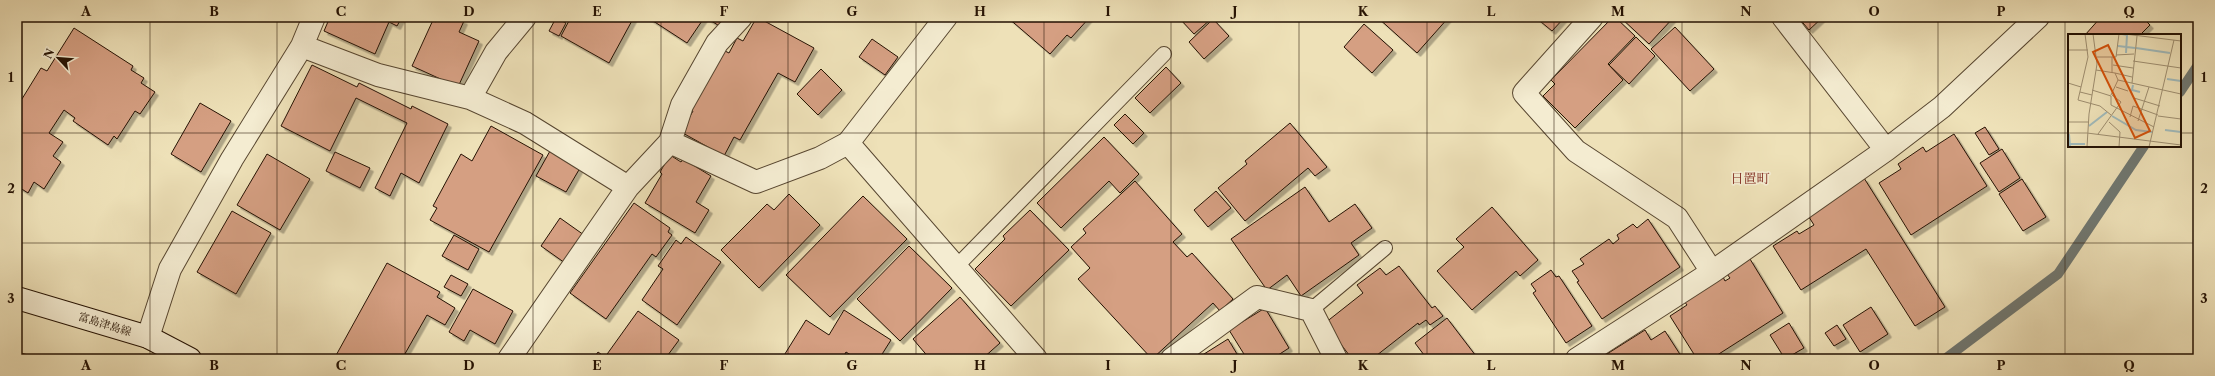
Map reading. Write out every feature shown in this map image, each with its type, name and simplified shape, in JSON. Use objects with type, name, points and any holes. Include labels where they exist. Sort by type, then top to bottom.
[{"type":"street","points":[[148,337],[170,269],[232,159],[302,46],[314,17]]},
{"type":"street","points":[[470,98],[496,52],[525,17]]},
{"type":"street","points":[[509,359],[628,187],[670,142],[682,105],[713,50],[741,17]]},
{"type":"street","points":[[670,142],[756,182],[820,158],[848,142],[946,17]]},
{"type":"street","points":[[1592,17],[1524,93],[1576,151],[1677,218],[1712,272]]},
{"type":"street","points":[[1783,17],[1886,150]]},
{"type":"street","points":[[1577,359],[1712,272],[1886,150],[1942,107],[2038,17]]},
{"type":"street","points":[[302,46],[378,75],[470,98],[525,124],[628,187]]},
{"type":"street","points":[[848,142],[1036,359]]},
{"type":"street","points":[[1172,359],[1257,297],[1311,310],[1336,359]]},
{"type":"street","name":"富島津島線","points":[[17,298],[148,337],[190,359]]},
{"type":"lane","points":[[956,267],[1164,54]]},
{"type":"lane","points":[[1311,310],[1385,248]]},
{"type":"building","points":[[330,17],[402,17],[397,26],[389,22],[375,54],[324,31]]},
{"type":"building","points":[[438,17],[455,17],[464,21],[459,32],[479,41],[458,87],[412,66],[433,20],[436,22]]},
{"type":"building","points":[[571,17],[634,17],[609,63],[561,36]]},
{"type":"building","points":[[647,17],[703,17],[704,18],[687,43]]},
{"type":"building","points":[[705,17],[728,17],[721,27]]},
{"type":"building","points":[[757,17],[814,48],[795,82],[778,73],[740,140],[734,137],[724,156],[681,132],[693,111],[690,109],[723,50],[729,53],[737,38],[743,41]]},
{"type":"building","points":[[1007,17],[1090,17],[1071,38],[1067,35],[1050,54]]},
{"type":"building","points":[[1182,17],[1209,17],[1211,19],[1194,34],[1180,19]]},
{"type":"building","points":[[1377,17],[1449,17],[1417,53]]},
{"type":"building","points":[[1535,17],[1565,17],[1552,31]]},
{"type":"building","points":[[1613,17],[1615,17],[1635,36],[1608,64],[1623,80],[1575,128],[1543,96],[1555,84],[1551,80]]},
{"type":"building","points":[[1620,17],[1674,17],[1649,44]]},
{"type":"building","points":[[1798,17],[1823,17],[1809,30]]},
{"type":"building","points":[[2101,17],[2142,17],[2150,25],[2141,34],[2086,34]]},
{"type":"building","points":[[556,18],[566,23],[559,36],[549,31]]},
{"type":"building","points":[[1213,19],[1229,36],[1204,59],[1189,42]]},
{"type":"building","points":[[1364,24],[1393,50],[1372,73],[1344,47]]},
{"type":"building","points":[[1675,27],[1714,69],[1690,91],[1651,49]]},
{"type":"building","points":[[74,28],[133,66],[131,70],[144,78],[141,83],[155,92],[140,114],[135,111],[117,139],[114,136],[108,145],[73,121],[75,118],[64,110],[49,133],[63,142],[53,156],[61,162],[44,189],[34,182],[28,193],[17,186],[17,107],[41,68],[47,71]]},
{"type":"building","points":[[1636,37],[1655,56],[1629,84],[1609,65]]},
{"type":"building","points":[[872,39],[898,57],[885,75],[859,57]]},
{"type":"building","points":[[312,65],[357,87],[359,83],[411,109],[412,106],[448,124],[419,183],[401,173],[390,196],[375,188],[407,123],[356,98],[330,151],[281,126]]},
{"type":"building","points":[[1166,67],[1181,83],[1150,113],[1135,98]]},
{"type":"building","points":[[821,69],[842,90],[818,115],[797,94]]},
{"type":"building","points":[[200,103],[231,121],[201,172],[171,154]]},
{"type":"building","points":[[1125,114],[1144,133],[1133,144],[1114,125]]},
{"type":"building","points":[[1290,123],[1327,167],[1315,176],[1308,168],[1245,221],[1218,188],[1247,164],[1245,161]]},
{"type":"building","points":[[491,126],[543,155],[489,252],[430,220],[437,208],[433,206],[461,154],[472,161]]},
{"type":"building","points":[[1985,127],[1999,149],[1989,155],[1975,133]]},
{"type":"building","points":[[1954,134],[1987,186],[1911,235],[1879,183],[1901,169],[1898,164],[1923,147],[1926,152]]},
{"type":"building","points":[[1104,137],[1139,174],[1120,193],[1109,181],[1061,228],[1037,203]]},
{"type":"building","points":[[2002,149],[2020,178],[1999,192],[1980,163]]},
{"type":"building","points":[[550,151],[580,168],[566,192],[536,176]]},
{"type":"building","points":[[335,152],[370,168],[360,188],[326,171]]},
{"type":"building","points":[[267,154],[310,179],[280,230],[237,205]]},
{"type":"building","points":[[670,155],[681,162],[683,159],[711,176],[696,202],[709,210],[695,233],[645,203],[662,174],[660,172]]},
{"type":"building","points":[[1864,178],[1945,307],[1915,326],[1866,249],[1801,290],[1773,246],[1797,231],[1799,234],[1814,225],[1807,214]]},
{"type":"building","points":[[2022,179],[2046,217],[2023,231],[1999,194]]},
{"type":"building","points":[[1135,181],[1182,234],[1173,242],[1187,257],[1192,253],[1233,299],[1220,311],[1213,303],[1152,359],[1078,279],[1090,268],[1071,247],[1086,233],[1083,229]]},
{"type":"building","points":[[1305,187],[1329,222],[1355,204],[1372,228],[1351,243],[1359,255],[1301,296],[1287,275],[1267,290],[1231,239]]},
{"type":"building","points":[[1216,191],[1231,208],[1208,227],[1194,210]]},
{"type":"building","points":[[789,194],[820,225],[759,288],[721,250],[767,204],[774,210]]},
{"type":"building","points":[[863,196],[907,239],[830,317],[786,275]]},
{"type":"building","points":[[634,203],[670,228],[668,232],[672,235],[656,257],[652,254],[606,319],[570,293]]},
{"type":"building","points":[[1492,207],[1538,260],[1520,276],[1516,271],[1472,310],[1437,271],[1464,247],[1456,239]]},
{"type":"building","points":[[1030,210],[1069,250],[1011,306],[975,269],[1005,239],[1003,236]]},
{"type":"building","points":[[232,211],[271,233],[236,294],[197,272]]},
{"type":"building","points":[[560,218],[584,235],[565,263],[541,246]]},
{"type":"building","points":[[1648,219],[1680,267],[1602,319],[1577,282],[1579,281],[1572,271],[1584,264],[1580,259],[1609,239],[1613,244],[1619,239],[1617,235],[1633,224],[1637,228]]},
{"type":"building","points":[[454,235],[479,249],[468,270],[442,256]]},
{"type":"building","points":[[686,237],[721,262],[677,325],[642,300],[663,269],[658,266],[676,240],[681,244]]},
{"type":"building","points":[[909,246],[952,288],[900,341],[857,299]]},
{"type":"building","points":[[1750,259],[1783,313],[1711,359],[1697,359],[1670,316],[1687,305],[1684,301],[1723,277],[1725,281],[1730,278],[1727,274]]},
{"type":"building","points":[[387,263],[440,292],[437,297],[455,308],[445,325],[427,315],[402,359],[334,359]]},
{"type":"building","points":[[1399,266],[1432,308],[1435,306],[1443,316],[1430,325],[1426,320],[1419,325],[1418,323],[1372,359],[1352,359],[1325,323],[1363,293],[1357,285],[1380,268],[1386,275]]},
{"type":"building","points":[[1551,270],[1556,277],[1559,276],[1592,326],[1566,343],[1533,293],[1536,291],[1531,284]]},
{"type":"building","points":[[451,275],[468,284],[461,296],[444,287]]},
{"type":"building","points":[[473,289],[513,311],[495,344],[470,330],[464,341],[449,332]]},
{"type":"building","points":[[960,297],[1000,343],[982,359],[930,359],[913,339]]},
{"type":"building","points":[[1871,307],[1888,334],[1860,352],[1843,325]]},
{"type":"building","points":[[1265,308],[1289,348],[1272,359],[1247,359],[1229,330]]},
{"type":"building","points":[[844,310],[891,340],[879,359],[857,359],[846,352],[842,359],[787,359],[783,357],[806,320],[829,335]]},
{"type":"building","points":[[638,311],[679,340],[665,359],[593,359],[598,352],[605,357]]},
{"type":"building","points":[[1447,318],[1476,356],[1472,359],[1427,359],[1415,343]]},
{"type":"building","points":[[1789,323],[1804,348],[1785,359],[1770,335]]},
{"type":"building","points":[[1837,325],[1846,339],[1834,346],[1825,333]]},
{"type":"building","points":[[1645,330],[1651,340],[1665,331],[1683,359],[1599,359]]},
{"type":"building","points":[[1228,339],[1240,359],[1196,359]]},
{"type":"building","points":[[17,352],[43,359],[17,359]]},
{"type":"waterway","points":[[2181,90],[2198,65]]},
{"type":"waterway","points":[[1945,359],[2058,274],[2143,147]]},
{"type":"district","name":"日置町","points":[[1750,178]]}]
